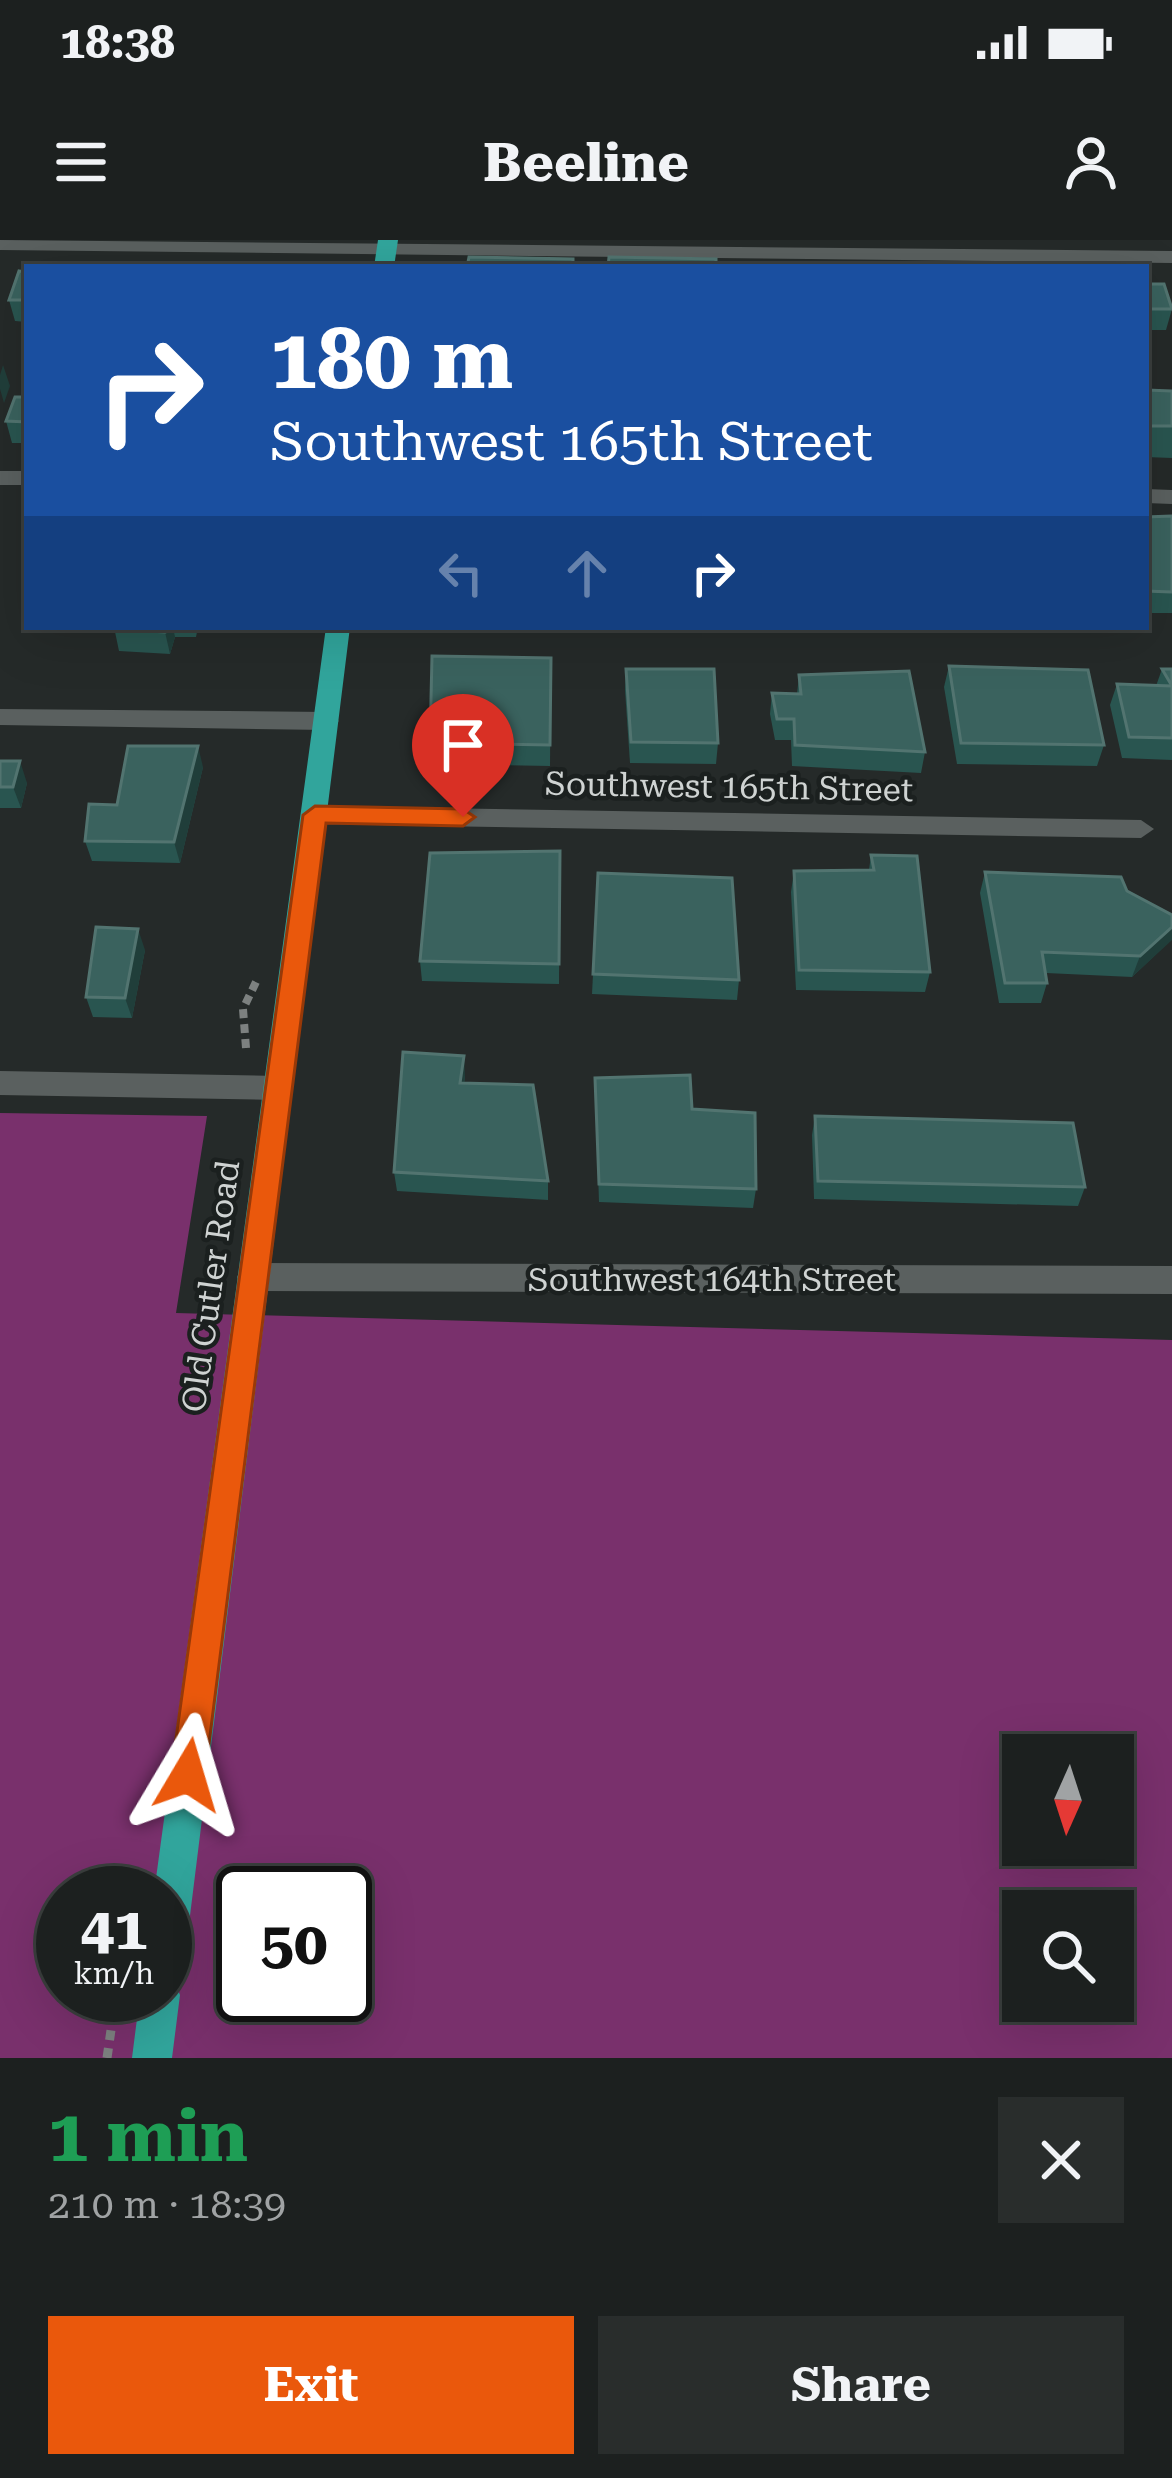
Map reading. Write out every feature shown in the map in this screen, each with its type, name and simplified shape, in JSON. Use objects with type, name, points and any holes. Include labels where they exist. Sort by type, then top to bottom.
[{"type":"main road","name":"Old Cutler Road","points":[[177,1866],[338,630]]},
{"type":"main road","points":[[152,2058],[157,2022]]},
{"type":"street","points":[[0,244],[300,244],[386,252],[1172,257]]},
{"type":"street","points":[[0,717],[327,722]]},
{"type":"street","name":"Southwest 165th Street","points":[[315,815],[1141,829]]},
{"type":"street","points":[[0,1083],[278,1088]]},
{"type":"street","name":"Southwest 164th Street","points":[[253,1276],[1172,1280]]},
{"type":"path","points":[[107,2058],[112,2022]]},
{"type":"shaded area","points":[[0,1113],[207,1116],[176,1313],[1172,1340],[1172,2058],[0,2058]]},
{"type":"building","points":[[469,257],[573,259],[573,264],[468,264]]},
{"type":"building","points":[[609,257],[716,259],[716,264],[608,264]]},
{"type":"building","points":[[19,271],[24,272],[24,300],[9,300]]},
{"type":"building","points":[[1149,284],[1164,284],[1172,309],[1149,309]]},
{"type":"building","points":[[1149,390],[1172,391],[1172,426],[1151,426]]},
{"type":"building","points":[[15,397],[23,397],[24,422],[6,421]]},
{"type":"building","points":[[1172,516],[1172,592],[1149,591],[1149,517]]},
{"type":"building","points":[[432,656],[551,658],[550,745],[430,743]]},
{"type":"building","points":[[949,666],[1088,670],[1104,745],[961,743]]},
{"type":"building","points":[[626,669],[714,669],[718,743],[631,742]]},
{"type":"building","points":[[909,671],[925,752],[795,745],[794,719],[777,719],[772,693],[801,694],[799,675]]},
{"type":"building","points":[[1117,684],[1172,686],[1172,738],[1129,737]]},
{"type":"building","points":[[128,746],[198,746],[174,842],[85,841],[89,804],[117,805]]},
{"type":"building","points":[[0,761],[20,761],[13,787],[0,787]]},
{"type":"building","points":[[560,851],[559,964],[420,961],[430,853]]},
{"type":"building","points":[[871,855],[917,856],[930,972],[799,970],[794,871],[874,870]]},
{"type":"building","points":[[985,872],[1121,877],[1127,891],[1172,915],[1172,927],[1140,956],[1042,952],[1047,983],[1005,983]]},
{"type":"building","points":[[598,873],[732,878],[739,980],[593,974]]},
{"type":"building","points":[[96,927],[138,929],[125,998],[86,997]]},
{"type":"building","points":[[403,1052],[464,1056],[460,1083],[533,1085],[548,1181],[394,1172]]},
{"type":"building","points":[[690,1075],[692,1109],[755,1113],[756,1189],[599,1184],[595,1078]]},
{"type":"building","points":[[815,1116],[1073,1123],[1085,1187],[818,1181]]},
{"type":"route","points":[[188,1775],[315,815],[463,817]]}]
